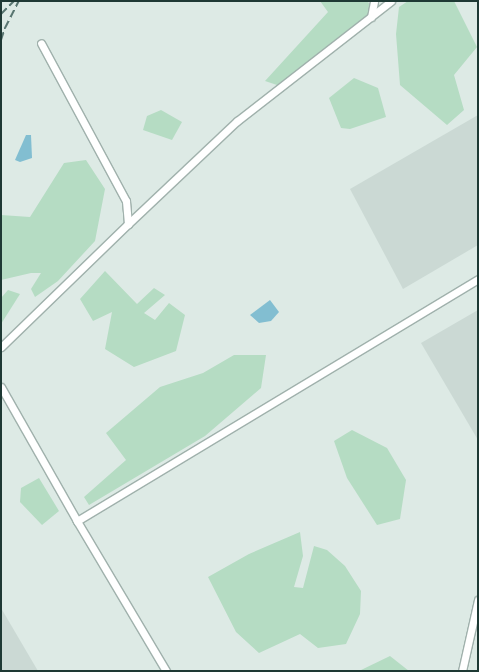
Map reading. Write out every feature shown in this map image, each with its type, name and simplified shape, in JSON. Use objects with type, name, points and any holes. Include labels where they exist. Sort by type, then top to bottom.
[{"type":"street","points":[[371,17],[374,1]]},
{"type":"street","points":[[1,347],[237,121],[391,1]]},
{"type":"street","points":[[41,44],[126,201],[128,224]]},
{"type":"street","points":[[77,521],[478,279]]},
{"type":"street","points":[[1,387],[77,521],[166,671]]},
{"type":"street","points":[[462,671],[478,600]]},
{"type":"shaded area","points":[[478,115],[478,245],[403,289],[350,189]]},
{"type":"shaded area","points":[[478,310],[478,440],[421,343]]},
{"type":"shaded area","points":[[1,608],[38,671],[1,671]]},
{"type":"green space","points":[[320,1],[368,1],[372,12],[283,87],[265,81],[328,12]]},
{"type":"green space","points":[[408,1],[454,1],[477,47],[454,75],[464,110],[447,125],[400,85],[396,34],[399,7]]},
{"type":"green space","points":[[354,78],[378,88],[386,117],[350,129],[341,128],[329,98]]},
{"type":"green space","points":[[161,110],[182,122],[172,140],[143,130],[147,116]]},
{"type":"green space","points":[[86,160],[105,189],[95,241],[58,281],[35,297],[31,289],[41,273],[31,273],[1,280],[1,215],[30,217],[64,163]]},
{"type":"green space","points":[[105,271],[137,304],[154,288],[165,295],[144,313],[155,320],[169,303],[185,315],[176,351],[134,367],[105,349],[112,312],[93,321],[80,299]]},
{"type":"green space","points":[[8,290],[20,294],[1,324],[1,298]]},
{"type":"green space","points":[[234,355],[266,355],[261,388],[205,436],[89,505],[84,497],[126,460],[106,433],[160,387],[203,373]]},
{"type":"green space","points":[[352,430],[387,448],[406,480],[400,519],[377,525],[347,478],[334,441]]},
{"type":"green space","points":[[39,478],[59,511],[42,525],[20,502],[21,488]]},
{"type":"green space","points":[[300,532],[303,556],[294,587],[303,588],[314,546],[327,550],[345,566],[361,591],[360,614],[346,644],[318,648],[300,634],[259,653],[236,632],[208,577],[249,554]]},
{"type":"green space","points":[[390,656],[409,671],[359,671]]},
{"type":"water","points":[[26,135],[31,135],[32,158],[20,162],[15,160]]},
{"type":"water","points":[[270,300],[279,312],[271,321],[259,323],[250,315]]},
{"type":"railway","points":[[1,14],[14,1]]},
{"type":"railway","points":[[1,40],[5,28],[19,1]]}]
